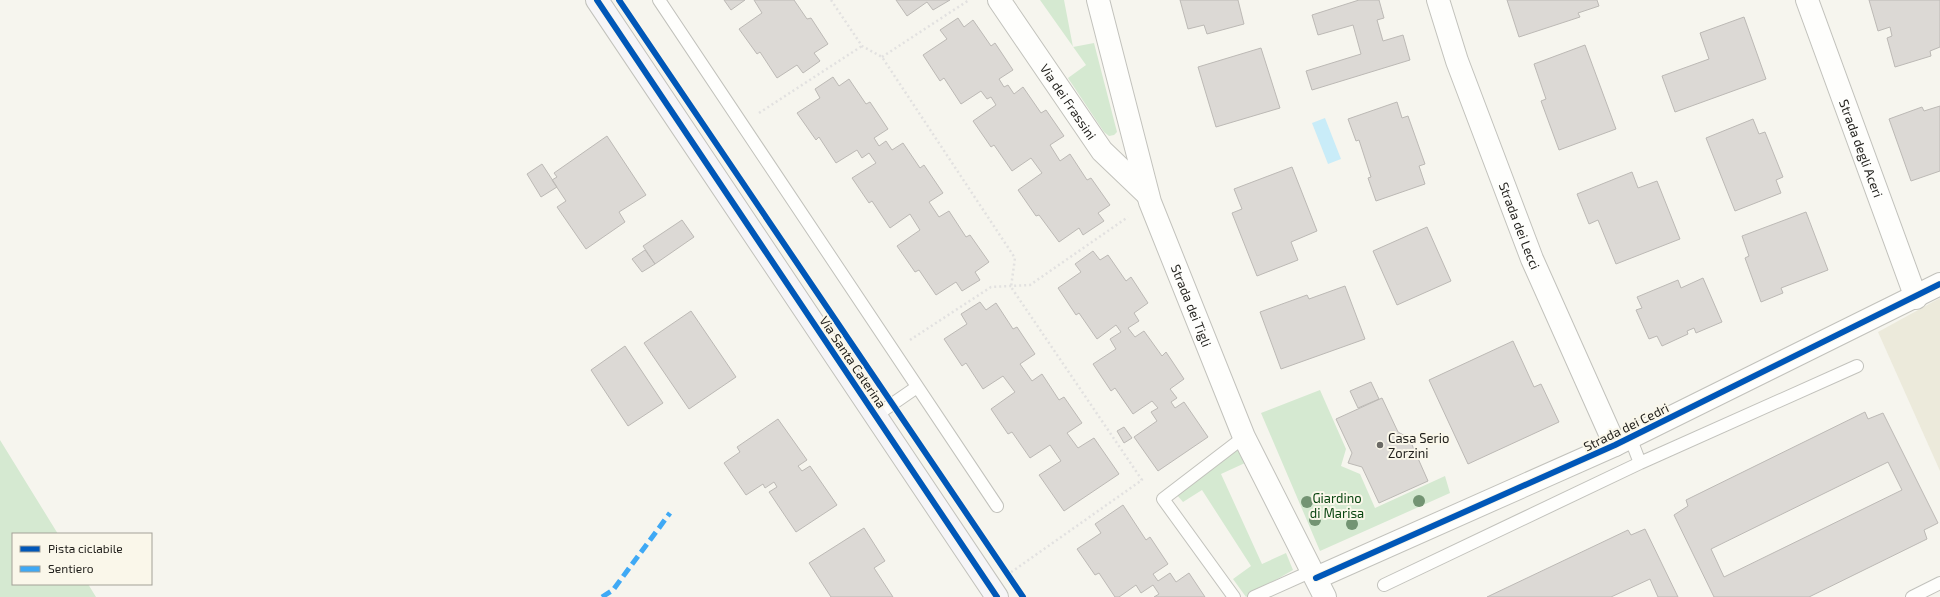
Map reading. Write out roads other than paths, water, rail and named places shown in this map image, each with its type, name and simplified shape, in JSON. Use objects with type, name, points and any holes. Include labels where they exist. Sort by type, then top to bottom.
[{"type":"street","name":"Via Santa Caterina","points":[[597,0],[996,597]]},
{"type":"street","name":"Via dei Frassini","points":[[999,0],[1102,151],[1149,198]]},
{"type":"street","name":"Strada dei Tigli","points":[[1098,0],[1149,198],[1244,437],[1318,582]]},
{"type":"street","name":"Strada dei Lecci","points":[[1438,0],[1457,61],[1532,259],[1623,441]]},
{"type":"street","name":"Strada degli Aceri","points":[[1807,0],[1916,298]]},
{"type":"street","name":"Strada dei Cedri","points":[[1318,582],[1623,441],[1916,298],[1940,284]]},
{"type":"lane","points":[[659,0],[997,506]]},
{"type":"lane","points":[[1384,585],[1640,464],[1857,366]]},
{"type":"lane","points":[[875,416],[917,387]]},
{"type":"lane","points":[[1234,597],[1163,499],[1244,437]]},
{"type":"lane","points":[[1623,441],[1640,464]]},
{"type":"lane","points":[[1254,597],[1318,582]]},
{"type":"lane","points":[[1912,597],[1940,583]]},
{"type":"water","points":[[1325,118],[1341,159],[1328,164],[1312,123]]},
{"type":"place","name":"Casa Serio Zorzini","points":[[1380,445]]},
{"type":"park label","name":"Giardino di Marisa","points":[[1337,506]]}]
